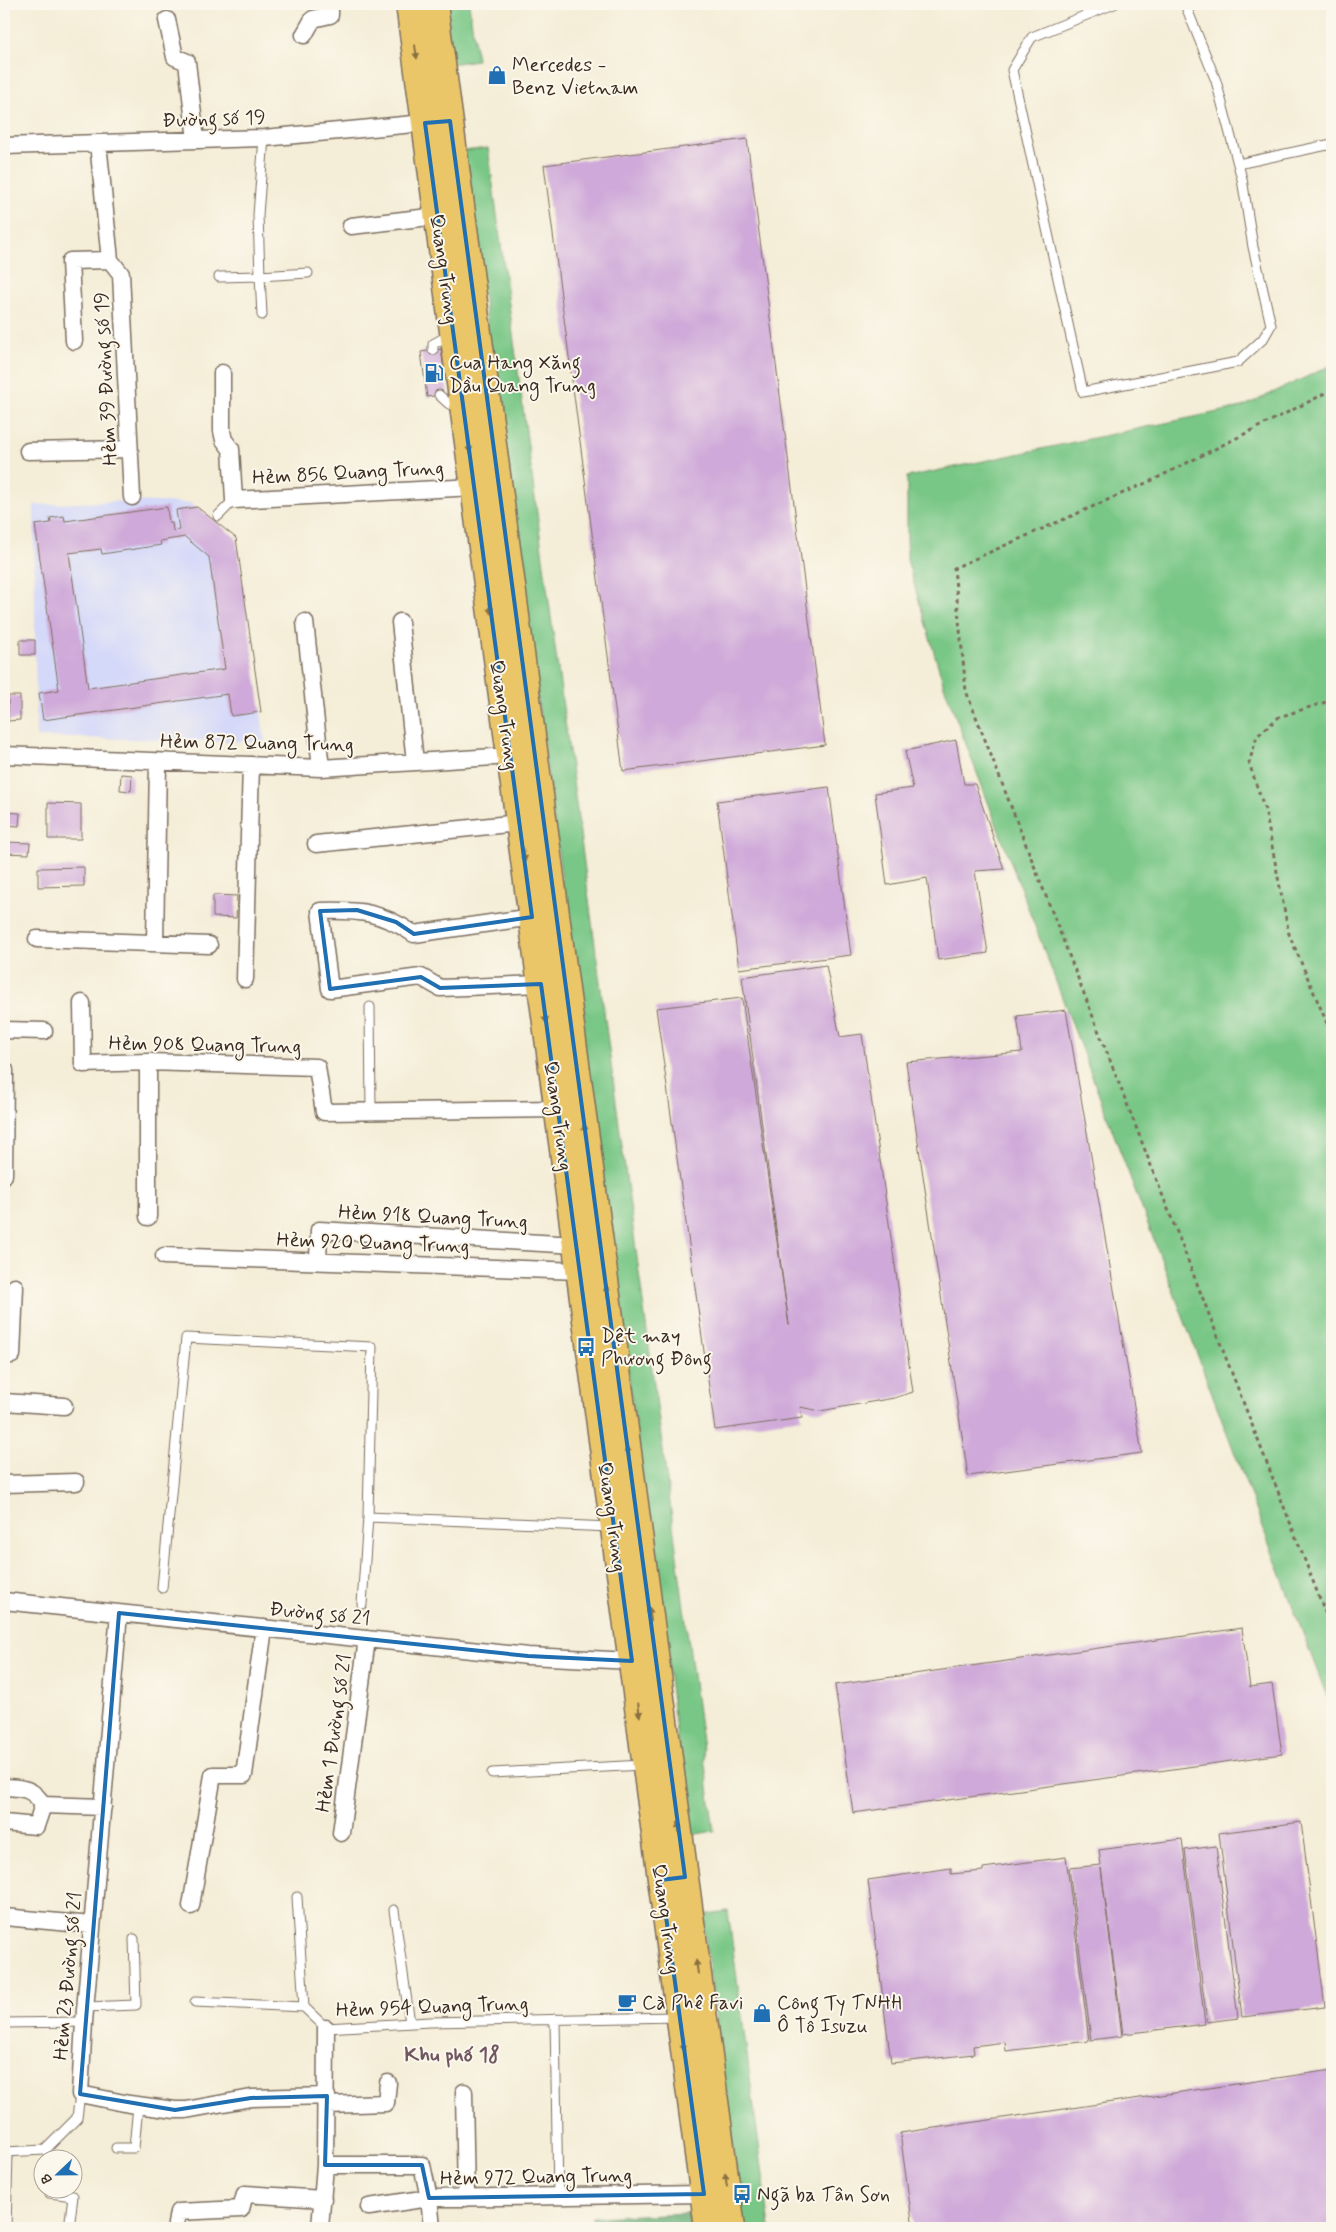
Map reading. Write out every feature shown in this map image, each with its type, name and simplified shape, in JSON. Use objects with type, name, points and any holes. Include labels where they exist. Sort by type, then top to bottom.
[{"type":"main road","name":"Quang Trung","points":[[409,4],[438,122],[673,1878],[732,2228]]},
{"type":"main road","name":"Quang Trung","points":[[434,4],[438,122],[438,216],[614,1527],[644,1662],[646,1764],[673,1878],[680,2017],[708,2228]]},
{"type":"street","points":[[304,35],[313,19],[330,14],[330,4]]},
{"type":"street","points":[[167,20],[175,57],[187,62],[196,140]]},
{"type":"street","name":"Đường số 19","points":[[4,146],[264,138],[438,122]]},
{"type":"street","name":"Hẻm 39 Đường số 19","points":[[98,143],[110,260],[121,274],[132,497]]},
{"type":"street","points":[[351,226],[438,216]]},
{"type":"street","points":[[74,341],[70,261],[110,260]]},
{"type":"street","name":"Hẻm 856 Quang Trung","points":[[222,373],[222,431],[224,440],[231,450],[234,500],[474,487]]},
{"type":"street","points":[[28,452],[129,449]]},
{"type":"street","points":[[305,622],[321,768]]},
{"type":"street","points":[[400,622],[415,762]]},
{"type":"street","name":"Hẻm 872 Quang Trung","points":[[4,755],[321,768],[510,756]]},
{"type":"street","points":[[155,943],[158,762]]},
{"type":"street","points":[[244,979],[251,765]]},
{"type":"street","points":[[316,844],[520,823]]},
{"type":"street","points":[[532,917],[414,934],[396,922],[357,910],[320,911],[330,989],[421,977],[440,988],[541,984]]},
{"type":"street","points":[[37,939],[209,944]]},
{"type":"street","name":"Hẻm 908 Quang Trung","points":[[82,1003],[83,1064],[148,1062],[316,1067],[324,1112],[558,1109]]},
{"type":"street","points":[[4,1030],[44,1031]]},
{"type":"street","points":[[148,1062],[148,1216]]},
{"type":"street","points":[[4,1174],[5,1070]]},
{"type":"street","name":"Hẻm 918 Quang Trung","points":[[318,1261],[319,1230],[576,1245]]},
{"type":"street","name":"Hẻm 920 Quang Trung","points":[[164,1256],[580,1271]]},
{"type":"street","points":[[4,1355],[12,1355],[15,1286]]},
{"type":"street","points":[[4,1402],[64,1406]]},
{"type":"street","points":[[4,1484],[76,1482]]},
{"type":"street","name":"Đường số 21","points":[[4,1601],[528,1656],[644,1662]]},
{"type":"street","name":"Hẻm 23 Đường số 21","points":[[80,2094],[84,2015],[119,1613]]},
{"type":"street","points":[[191,1906],[213,1775],[244,1775],[264,1628]]},
{"type":"street","name":"Hẻm 1 Đường số 21","points":[[341,1834],[368,1639]]},
{"type":"street","points":[[4,1787],[21,1788],[37,1794],[43,1805],[36,1826],[4,1823]]},
{"type":"street","points":[[43,1805],[103,1807]]},
{"type":"street","points":[[4,1917],[92,1925]]},
{"type":"street","points":[[320,2228],[325,2165],[327,2101],[326,2028]]},
{"type":"street","points":[[80,2094],[138,2106],[186,2110],[251,2098],[386,2103],[388,2083]]},
{"type":"street","points":[[464,2092],[466,2198]]},
{"type":"street","points":[[325,2165],[422,2165],[430,2198],[432,2228]]},
{"type":"street","points":[[176,2224],[178,2212],[241,2209],[245,2194],[323,2199]]},
{"type":"street","name":"Hẻm 972 Quang Trung","points":[[369,2207],[430,2198],[704,2194]]},
{"type":"lane","points":[[1114,4],[1032,37],[1012,70],[1083,392],[1238,362],[1263,338],[1271,325],[1253,247],[1242,179],[1216,81],[1185,4]]},
{"type":"lane","points":[[262,315],[258,215],[264,138]]},
{"type":"lane","points":[[1238,164],[1332,144]]},
{"type":"lane","points":[[219,277],[308,273]]},
{"type":"lane","points":[[433,350],[434,344],[453,333]]},
{"type":"lane","points":[[439,395],[449,404],[463,406]]},
{"type":"lane","points":[[218,516],[234,500]]},
{"type":"lane","points":[[370,1007],[372,1111]]},
{"type":"lane","points":[[162,1588],[186,1338],[372,1347],[368,1516],[362,1604]]},
{"type":"lane","points":[[368,1516],[614,1527]]},
{"type":"lane","points":[[492,1774],[646,1764]]},
{"type":"lane","points":[[195,2002],[304,2007],[297,1897]]},
{"type":"lane","points":[[394,1910],[410,2024]]},
{"type":"lane","points":[[4,2023],[84,2015],[136,2005],[134,1939]]},
{"type":"lane","name":"Hẻm 954 Quang Trung","points":[[304,2007],[326,2028],[555,2019],[680,2017]]},
{"type":"lane","points":[[555,2019],[558,2197]]},
{"type":"lane","points":[[49,2150],[77,2118],[80,2094]]},
{"type":"lane","points":[[116,2148],[134,2148],[138,2106]]},
{"type":"lane","points":[[6,2228],[6,2152],[32,2154]]},
{"type":"lane","points":[[69,2228],[72,2200]]},
{"type":"path","points":[[1332,390],[1155,479],[954,568],[966,691],[1332,1630]]},
{"type":"path","points":[[1332,697],[1326,702],[1279,717],[1257,736],[1249,763],[1265,810],[1289,934],[1332,1035]]},
{"type":"highlighted area","points":[[450,121],[685,1877],[661,1880],[704,2194],[429,2198],[422,2165],[325,2165],[327,2096],[251,2098],[175,2110],[80,2094],[119,1613],[528,1656],[632,1661],[541,984],[440,988],[421,977],[330,989],[320,911],[357,910],[396,922],[414,934],[532,917],[425,123]]},
{"type":"shaded area","points":[[123,501],[191,503],[236,538],[265,742],[36,737],[34,505]]},
{"type":"green space","points":[[442,4],[469,4],[477,60],[450,64]]},
{"type":"green space","points":[[488,148],[714,1831],[690,1835],[464,151]]},
{"type":"green space","points":[[1332,365],[1332,1710],[944,686],[907,560],[907,477],[1242,407]]},
{"type":"green space","points":[[728,1911],[770,2228],[744,2228],[702,1915]]},
{"type":"green space","points":[[689,2213],[689,2228],[591,2228],[592,2217]]},
{"type":"building","points":[[747,139],[825,745],[623,771],[544,165]]},
{"type":"building","name":"Cua Hang Xăng Dầu Quang Trung","points":[[441,349],[448,394],[427,397],[421,352]]},
{"type":"building","points":[[167,507],[169,523],[172,523],[173,531],[179,530],[176,510],[197,507],[236,538],[261,712],[231,716],[228,694],[43,720],[39,693],[59,690],[35,525],[51,523],[50,518],[64,516],[65,521]],"holes":[[[185,537],[209,557],[225,669],[88,688],[69,553],[101,549],[102,554],[161,545],[160,541]]]},
{"type":"building","points":[[20,640],[35,640],[35,655],[20,655]]},
{"type":"building","points":[[8,696],[20,696],[20,720],[8,721]]},
{"type":"building","points":[[956,740],[964,784],[975,784],[1004,869],[975,871],[988,953],[938,960],[927,878],[887,885],[875,793],[913,788],[905,751]]},
{"type":"building","points":[[121,774],[132,775],[131,791],[120,790]]},
{"type":"building","points":[[829,787],[851,955],[739,969],[717,801]]},
{"type":"building","points":[[48,803],[81,804],[81,839],[48,839]]},
{"type":"building","points":[[4,812],[20,813],[19,826],[4,825]]},
{"type":"building","points":[[4,842],[30,843],[29,854],[4,853]]},
{"type":"building","points":[[84,867],[84,886],[38,887],[38,868]]},
{"type":"building","points":[[213,895],[237,896],[236,918],[213,917]]},
{"type":"building","points":[[826,965],[840,1037],[862,1034],[913,1392],[894,1398],[820,1411],[800,1407],[802,1418],[715,1430],[656,1008],[742,998],[789,1325],[742,977]]},
{"type":"building","points":[[1066,1010],[1142,1453],[968,1476],[906,1062],[1022,1052],[1017,1016]]},
{"type":"building","points":[[1242,1628],[1250,1687],[1272,1684],[1282,1754],[853,1813],[835,1685]]},
{"type":"building","points":[[1301,1822],[1325,2007],[1242,2017],[1219,1833]]},
{"type":"building","points":[[1182,1839],[1205,2024],[1123,2034],[1101,1868],[1122,2036],[1091,2040],[1069,1868],[1101,1865],[1099,1850]]},
{"type":"building","points":[[1216,1846],[1238,2018],[1207,2022],[1185,1850]]},
{"type":"building","points":[[1066,1857],[1089,2041],[1006,2051],[1005,2042],[973,2046],[974,2054],[891,2063],[868,1880],[951,1868],[951,1874],[983,1871],[983,1868]]},
{"type":"building","points":[[1332,2070],[1332,2228],[913,2228],[900,2133]]},
{"type":"place","name":"Mercedes - Benz Vietnam","points":[[497,75]]},
{"type":"place","name":"Cua Hang Xăng Dầu Quang Trung","points":[[434,373]]},
{"type":"place","name":"Dệt may Phương Đông","points":[[586,1347]]},
{"type":"place","name":"Cà Phê Favi","points":[[627,2002]]},
{"type":"place","name":"Công Ty TNHH Ô Tô Isuzu","points":[[762,2013]]},
{"type":"place","name":"Ngã ba Tân Sơn","points":[[742,2194]]},
{"type":"district","name":"Khu phố 18","points":[[452,2054]]}]
